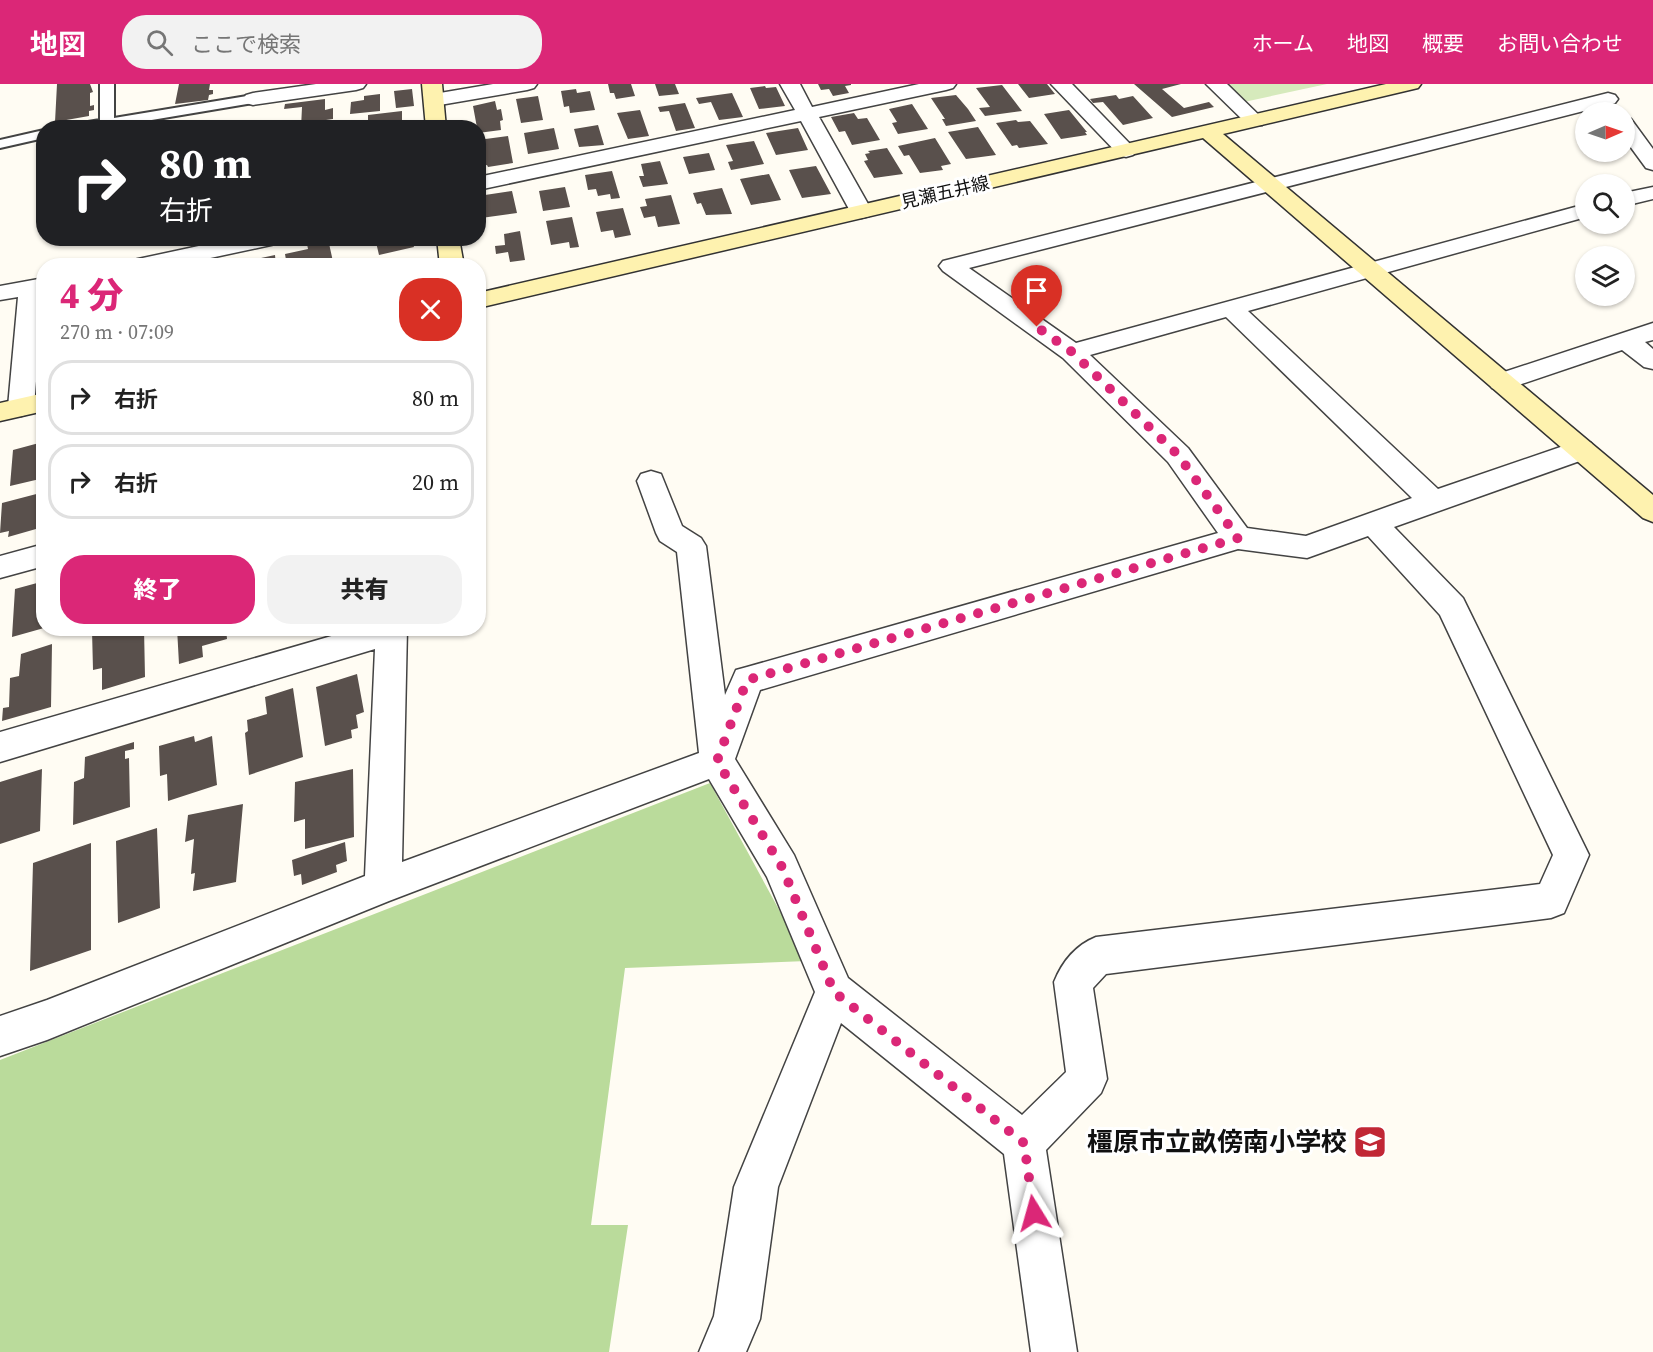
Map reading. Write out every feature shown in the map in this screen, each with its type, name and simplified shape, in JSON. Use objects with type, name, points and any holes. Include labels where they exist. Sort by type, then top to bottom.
[{"type":"main road","name":"見瀬五井線","points":[[486,298],[1411,84]]},
{"type":"main road","points":[[433,92],[435,120]]},
{"type":"main road","points":[[1208,132],[1653,511]]},
{"type":"street","points":[[253,100],[356,84]]},
{"type":"street","points":[[433,92],[527,84]]},
{"type":"street","points":[[790,84],[861,211]]},
{"type":"street","points":[[1060,84],[1126,151]]},
{"type":"street","points":[[1216,84],[1255,121]]},
{"type":"street","points":[[486,182],[936,85]]},
{"type":"street","points":[[1238,538],[1178,455],[1072,352],[951,266],[1271,186],[1607,98]]},
{"type":"street","points":[[1635,139],[1653,164]]},
{"type":"street","points":[[1635,197],[1653,193]]},
{"type":"street","points":[[1072,352],[1575,213]]},
{"type":"street","points":[[172,258],[224,246]]},
{"type":"street","points":[[0,293],[36,286]]},
{"type":"street","points":[[22,407],[36,294]]},
{"type":"street","points":[[1230,308],[1433,501]]},
{"type":"street","points":[[1501,382],[1653,331]]},
{"type":"street","points":[[1625,340],[1653,361]]},
{"type":"street","points":[[0,1036],[47,1020],[383,886],[717,761],[747,680],[1238,538],[1307,547],[1372,522],[1581,450]]},
{"type":"street","points":[[651,481],[670,533],[692,546],[717,761],[782,867],[834,992],[1024,1143],[1054,1352]]},
{"type":"street","points":[[1024,1143],[1087,1078],[1073,982],[1096,956],[1551,900],[1571,855],[1452,607],[1372,522]]},
{"type":"street","points":[[0,567],[36,557]]},
{"type":"street","points":[[0,747],[371,636]]},
{"type":"street","points":[[383,886],[391,636]]},
{"type":"street","points":[[722,1352],[737,1319],[756,1187],[834,992]]},
{"type":"lane","points":[[107,84],[107,120]]},
{"type":"lane","points":[[120,120],[253,100]]},
{"type":"lane","points":[[0,144],[36,136]]},
{"type":"green space","points":[[1224,84],[1327,84],[1244,102]]},
{"type":"green space","points":[[710,783],[807,961],[625,968],[591,1225],[628,1225],[609,1352],[0,1352],[0,1060]]},
{"type":"building","points":[[57,84],[90,84],[93,92],[90,93],[90,106],[94,105],[94,110],[89,111],[89,116],[55,120]]},
{"type":"building","points":[[179,84],[210,84],[209,90],[213,90],[213,94],[209,95],[208,100],[175,104]]},
{"type":"building","points":[[608,84],[631,84],[635,96],[616,99],[614,93],[610,93]]},
{"type":"building","points":[[655,84],[675,84],[679,94],[659,96]]},
{"type":"building","points":[[818,84],[851,85],[845,86],[849,93],[833,96],[829,89],[821,90]]},
{"type":"building","points":[[1018,84],[1047,84],[1055,94],[1029,98]]},
{"type":"building","points":[[1134,84],[1181,84],[1162,89],[1184,108],[1209,102],[1214,107],[1172,117]]},
{"type":"building","points":[[1002,85],[1022,111],[985,116],[979,108],[990,107],[976,88]]},
{"type":"building","points":[[765,86],[766,88],[776,87],[785,106],[759,109],[750,88]]},
{"type":"building","points":[[412,89],[414,106],[396,108],[394,91]]},
{"type":"building","points":[[576,89],[577,93],[590,91],[595,110],[570,113],[569,106],[564,107],[561,91]]},
{"type":"building","points":[[732,93],[743,117],[719,120],[711,102],[699,104],[696,98]]},
{"type":"building","points":[[380,94],[380,111],[350,114],[351,102],[364,100],[364,96]]},
{"type":"building","points":[[956,95],[976,121],[946,126],[942,119],[945,119],[931,98]]},
{"type":"building","points":[[1116,95],[1119,99],[1133,96],[1153,118],[1123,125],[1103,102],[1093,103],[1090,99]]},
{"type":"building","points":[[538,96],[543,120],[521,123],[516,99]]},
{"type":"building","points":[[325,99],[325,110],[333,108],[333,119],[301,120],[302,107],[284,109],[285,104]]},
{"type":"building","points":[[495,101],[497,110],[501,109],[503,120],[500,121],[501,130],[486,132],[486,120],[476,120],[473,106]]},
{"type":"building","points":[[685,103],[695,128],[676,131],[669,111],[660,112],[658,107]]},
{"type":"building","points":[[912,104],[928,129],[898,134],[892,123],[897,122],[889,109]]},
{"type":"building","points":[[640,110],[649,136],[628,139],[617,113]]},
{"type":"building","points":[[1069,110],[1087,135],[1061,139],[1044,114]]},
{"type":"building","points":[[402,111],[402,120],[368,120],[368,115]]},
{"type":"building","points":[[854,113],[858,119],[867,118],[880,140],[852,145],[845,131],[839,132],[831,117]]},
{"type":"building","points":[[1016,120],[1018,122],[1030,121],[1048,144],[1019,148],[1017,145],[1012,146],[996,123]]},
{"type":"building","points":[[598,125],[604,145],[579,147],[574,129]]},
{"type":"building","points":[[978,127],[996,155],[966,159],[948,132]]},
{"type":"building","points":[[554,128],[559,149],[528,154],[524,133]]},
{"type":"building","points":[[798,128],[808,150],[776,155],[766,133]]},
{"type":"building","points":[[508,136],[513,163],[488,167],[486,165],[486,139]]},
{"type":"building","points":[[935,138],[951,164],[941,166],[943,170],[920,173],[909,155],[904,156],[898,146]]},
{"type":"building","points":[[754,141],[764,164],[731,170],[728,162],[733,161],[726,145]]},
{"type":"building","points":[[887,148],[903,174],[874,178],[864,161],[868,160],[865,154],[870,153],[868,151]]},
{"type":"building","points":[[709,153],[715,170],[689,174],[683,157]]},
{"type":"building","points":[[660,161],[668,184],[643,187],[639,176],[644,176],[641,164]]},
{"type":"building","points":[[816,166],[831,194],[802,198],[789,170]]},
{"type":"building","points":[[612,171],[620,198],[611,199],[610,194],[598,196],[596,189],[588,190],[585,175]]},
{"type":"building","points":[[769,174],[781,200],[751,205],[740,179]]},
{"type":"building","points":[[565,187],[570,207],[543,211],[539,191]]},
{"type":"building","points":[[722,188],[732,214],[706,215],[701,203],[697,204],[693,193]]},
{"type":"building","points":[[512,191],[517,213],[486,217],[486,195]]},
{"type":"building","points":[[671,195],[680,224],[658,227],[655,216],[644,218],[640,207],[647,206],[645,199]]},
{"type":"building","points":[[623,208],[631,235],[615,238],[613,230],[601,232],[596,212]]},
{"type":"building","points":[[572,217],[579,247],[570,248],[569,242],[551,245],[546,221]]},
{"type":"building","points":[[520,231],[525,260],[510,262],[508,252],[496,254],[495,246],[505,245],[504,234]]},
{"type":"building","points":[[307,246],[330,246],[332,258],[286,258],[285,254],[308,249]]},
{"type":"building","points":[[377,246],[414,247],[379,255]]},
{"type":"building","points":[[36,444],[36,480],[10,486],[13,450]]},
{"type":"building","points":[[36,494],[36,529],[8,537],[9,531],[0,533],[2,503]]},
{"type":"building","points":[[36,583],[36,630],[12,637],[15,589]]},
{"type":"building","points":[[92,636],[144,636],[145,677],[102,690],[102,668],[93,670]]},
{"type":"building","points":[[177,636],[227,636],[227,639],[202,646],[203,657],[179,664]]},
{"type":"building","points":[[52,644],[51,707],[2,721],[3,708],[9,707],[10,678],[19,676],[21,654]]},
{"type":"building","points":[[357,674],[364,712],[356,715],[358,728],[351,730],[352,738],[325,746],[316,687]]},
{"type":"building","points":[[293,688],[303,757],[249,775],[245,733],[248,731],[247,720],[267,714],[265,697]]},
{"type":"building","points":[[194,736],[195,742],[212,736],[217,785],[168,801],[167,774],[160,776],[159,746]]},
{"type":"building","points":[[134,742],[134,749],[125,751],[125,759],[129,758],[130,807],[73,825],[74,782],[84,778],[85,757]]},
{"type":"building","points":[[42,769],[40,831],[0,844],[0,782]]},
{"type":"building","points":[[353,769],[354,837],[305,849],[305,819],[294,822],[295,782]]},
{"type":"building","points":[[243,804],[236,882],[193,891],[195,873],[191,874],[194,839],[185,842],[188,815]]},
{"type":"building","points":[[157,828],[160,908],[118,923],[116,841]]},
{"type":"building","points":[[345,842],[347,861],[336,865],[337,872],[302,885],[301,874],[294,876],[292,860]]},
{"type":"building","points":[[91,843],[91,950],[30,971],[33,863]]},
{"type":"place","name":"橿原市立畝傍南小学校","points":[[1370,1142]]},
{"type":"route","points":[[1034,1213],[1024,1143],[834,992],[782,867],[717,761],[747,680],[1238,538],[1178,455],[1072,352],[1037,327]]}]
